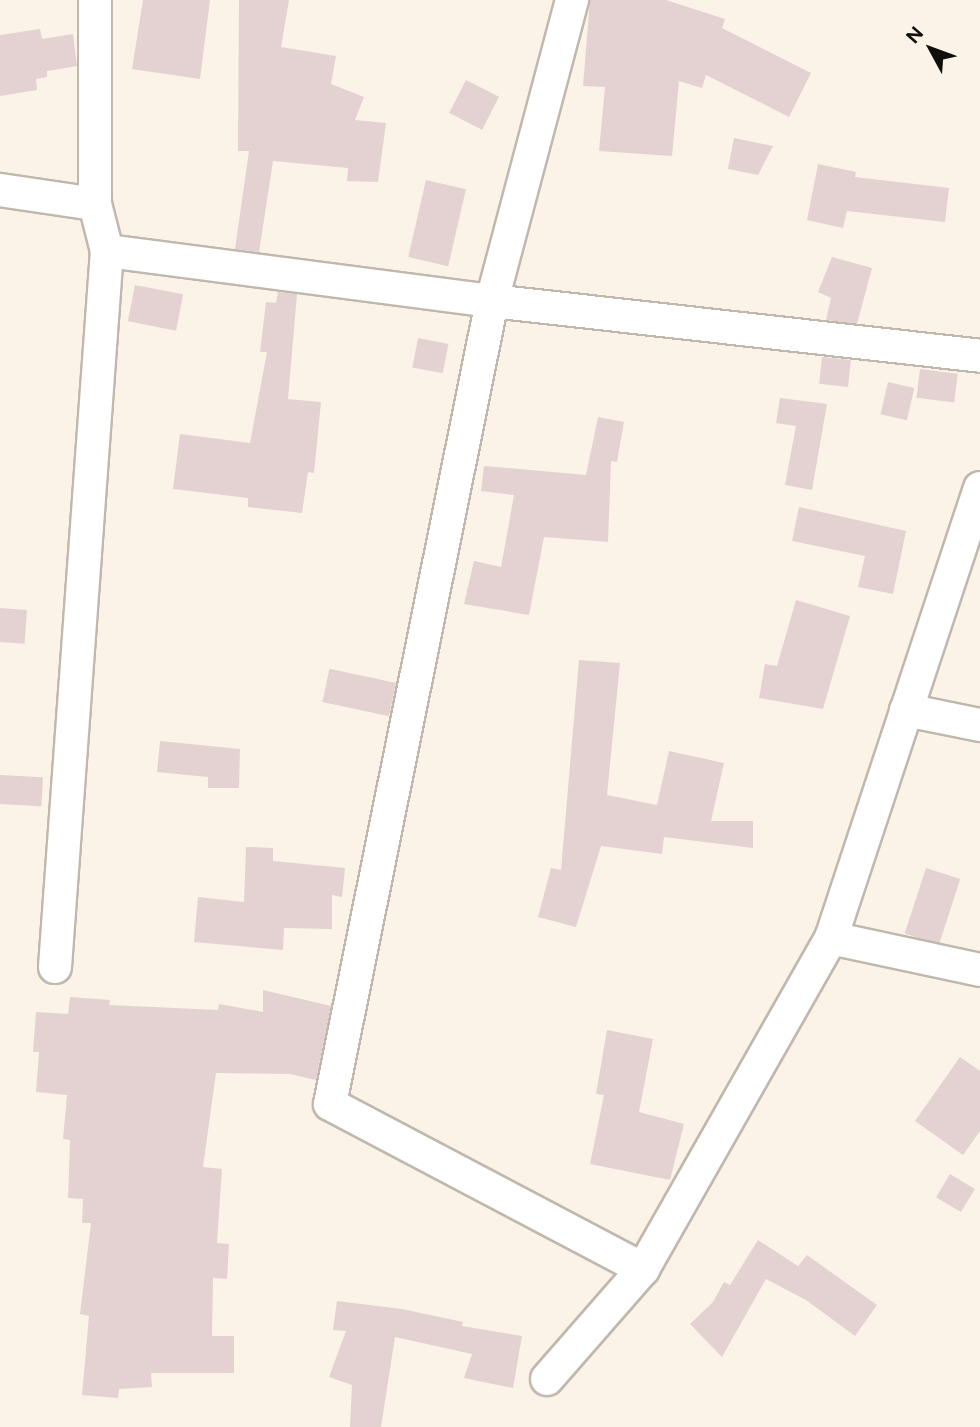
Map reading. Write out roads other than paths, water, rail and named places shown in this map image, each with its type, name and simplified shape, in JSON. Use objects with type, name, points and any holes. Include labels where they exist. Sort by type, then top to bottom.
[{"type":"street","points":[[55,967],[107,251],[95,204],[95,0]]},
{"type":"street","points":[[572,0],[492,301],[330,1104],[643,1269]]},
{"type":"street","points":[[0,190],[95,204]]},
{"type":"street","points":[[107,251],[492,301],[980,356]]},
{"type":"street","points":[[547,1379],[643,1269],[831,938],[980,488]]},
{"type":"street","points":[[906,710],[980,725]]},
{"type":"street","points":[[831,938],[980,970]]}]
